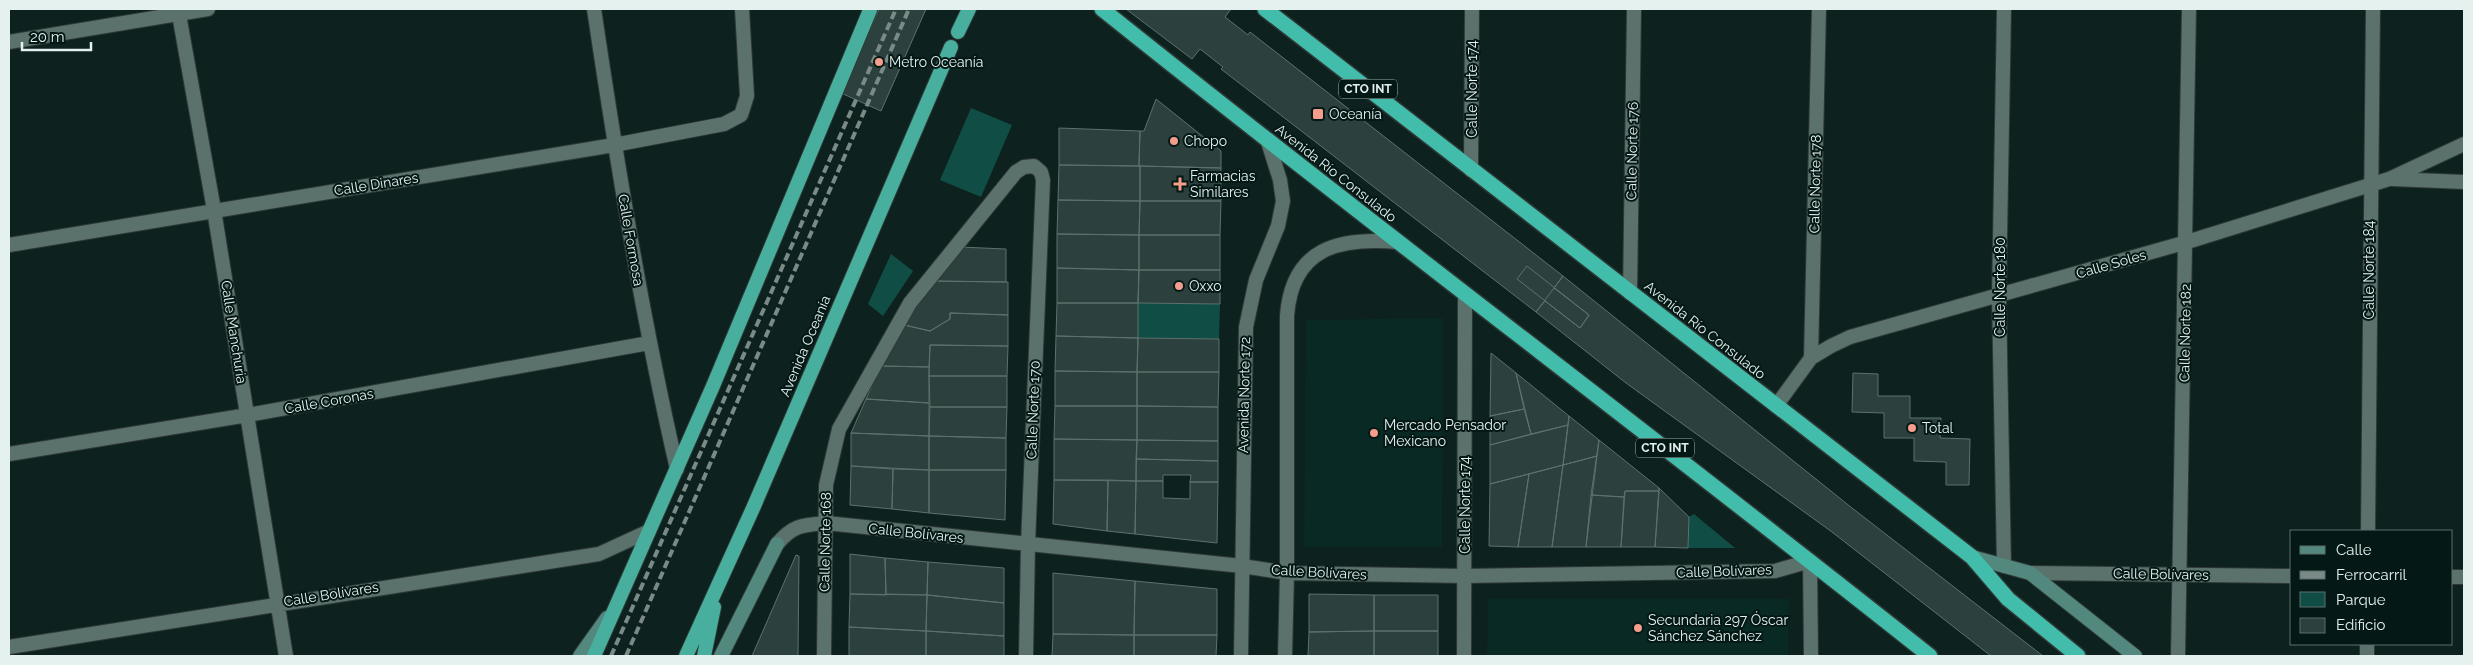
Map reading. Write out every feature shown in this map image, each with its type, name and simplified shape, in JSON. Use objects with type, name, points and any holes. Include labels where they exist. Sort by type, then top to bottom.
[{"type":"highway","points":[[958,32],[969,9]]},
{"type":"highway","name":"Avenida Río Consulado","points":[[1102,9],[1268,142],[1930,656]]},
{"type":"highway","name":"Avenida Río Consulado","points":[[1265,9],[1972,557]]},
{"type":"highway","points":[[594,656],[677,469],[870,10]]},
{"type":"highway","name":"Avenida Oceanía","points":[[686,656],[720,582],[951,47]]},
{"type":"highway","name":"CTO INT","points":[[1972,557],[2008,599],[2078,656]]},
{"type":"highway","points":[[704,656],[720,582]]},
{"type":"main road","points":[[722,656],[777,544]]},
{"type":"main road","name":"Avenida Río Consulado","points":[[1972,557],[2030,573],[2135,656]]},
{"type":"main road","points":[[580,656],[617,605]]},
{"type":"street","points":[[9,42],[178,11],[208,9]]},
{"type":"street","name":"Calle Formosa","points":[[594,9],[614,145],[649,343],[677,469]]},
{"type":"street","name":"Calle Dinares","points":[[9,244],[614,145],[724,124],[741,115],[747,96],[742,9]]},
{"type":"street","name":"Calle Norte 174","points":[[1471,170],[1472,9]]},
{"type":"street","name":"Calle Norte 176","points":[[1630,293],[1634,9]]},
{"type":"street","name":"Calle Norte 178","points":[[1811,358],[1819,9]]},
{"type":"street","name":"Calle Norte 180","points":[[2004,9],[1999,297],[2004,566]]},
{"type":"street","name":"Calle Norte 182","points":[[2178,656],[2190,9]]},
{"type":"street","name":"Calle Norte 184","points":[[2368,530],[2373,9]]},
{"type":"street","name":"Calle Manchuria","points":[[178,11],[214,210],[286,656]]},
{"type":"street","name":"Avenida Norte 172","points":[[1241,656],[1246,327],[1256,280],[1278,226],[1283,201],[1279,173],[1268,142]]},
{"type":"street","name":"Calle Soles","points":[[1776,406],[1811,358],[1850,337],[1999,297],[2187,242],[2370,185],[2389,179],[2464,144]]},
{"type":"street","name":"Calle Norte 168","points":[[824,656],[826,485],[839,429],[910,303],[1016,172],[1024,167],[1034,166]]},
{"type":"street","name":"Calle Norte 170","points":[[1026,656],[1028,544],[1043,180],[1041,172],[1034,166]]},
{"type":"street","points":[[2389,179],[2464,182]]},
{"type":"street","points":[[1285,656],[1287,573],[1287,316],[1291,289],[1305,266],[1325,250],[1351,241],[1398,242]]},
{"type":"street","name":"Calle Norte 174","points":[[1464,656],[1465,295]]},
{"type":"street","name":"Calle Coronas","points":[[9,454],[248,415],[649,343]]},
{"type":"street","name":"Calle Bolívares","points":[[777,544],[787,532],[801,525],[826,523],[1242,566],[1287,573],[1465,576],[1775,571],[1810,561]]},
{"type":"street","name":"Calle Bolívares","points":[[9,647],[276,603],[599,554],[649,531]]},
{"type":"street","points":[[1810,561],[1811,656]]},
{"type":"street","name":"Calle Bolívares","points":[[2030,573],[2290,576]]},
{"type":"shaded area","name":"Mercado Pensador Mexicano","points":[[1443,318],[1442,547],[1304,547],[1306,320]]},
{"type":"shaded area","name":"Secundaria 297 Óscar Sánchez Sánchez","points":[[1488,599],[1789,599],[1788,656],[1487,656]]},
{"type":"green space","points":[[971,108],[1012,125],[981,197],[940,180]]},
{"type":"green space","points":[[891,254],[913,271],[883,316],[868,304]]},
{"type":"green space","points":[[1138,303],[1220,304],[1219,339],[1138,338]]},
{"type":"green space","points":[[1694,514],[1735,548],[1688,548],[1689,517]]},
{"type":"building","name":"Metro Oceanía","points":[[879,9],[926,9],[881,111],[841,93]]},
{"type":"building","points":[[1126,9],[1231,9],[1225,17],[1248,35],[1250,32],[1563,276],[1536,312],[1221,69],[1223,67],[1200,49],[1192,59]]},
{"type":"building","name":"Chopo","points":[[1156,99],[1221,151],[1221,168],[1139,166],[1140,131],[1144,131]]},
{"type":"building","points":[[1059,128],[1140,131],[1139,166],[1059,165]]},
{"type":"building","points":[[1059,165],[1140,166],[1140,201],[1058,200]]},
{"type":"building","name":"Farmacias Similares","points":[[1140,166],[1221,168],[1221,201],[1140,201]]},
{"type":"building","points":[[1058,200],[1140,201],[1139,235],[1057,234]]},
{"type":"building","points":[[1140,201],[1221,201],[1220,235],[1139,235]]},
{"type":"building","points":[[1057,234],[1139,235],[1139,270],[1057,268]]},
{"type":"building","points":[[1139,235],[1220,235],[1220,270],[1139,270]]},
{"type":"building","points":[[960,247],[1006,249],[1006,282],[931,281]]},
{"type":"building","points":[[1527,266],[1589,315],[1580,328],[1517,279]]},
{"type":"building","points":[[1057,268],[1139,270],[1138,303],[1057,303]]},
{"type":"building","name":"Oxxo","points":[[1139,270],[1220,270],[1220,304],[1138,303]]},
{"type":"building","points":[[1563,276],[1852,508],[2043,656],[1991,656],[1832,532],[1626,383],[1536,312],[1545,301],[1580,328],[1589,315],[1554,288]]},
{"type":"building","points":[[931,281],[1008,282],[1008,315],[950,313],[950,319],[930,331],[900,324]]},
{"type":"building","points":[[1057,303],[1138,303],[1138,338],[1056,336]]},
{"type":"building","points":[[950,313],[1008,315],[1008,346],[930,345],[929,367],[881,366],[900,324],[930,331],[950,319]]},
{"type":"building","points":[[1056,336],[1138,338],[1137,372],[1055,371]]},
{"type":"building","points":[[1138,338],[1219,339],[1219,372],[1137,372]]},
{"type":"building","points":[[930,345],[1008,346],[1007,376],[929,376]]},
{"type":"building","points":[[1491,353],[1516,373],[1524,409],[1490,416]]},
{"type":"building","points":[[881,366],[929,367],[929,403],[866,399]]},
{"type":"building","points":[[1055,371],[1137,372],[1137,406],[1055,406]]},
{"type":"building","points":[[1137,372],[1219,372],[1218,407],[1137,406]]},
{"type":"building","points":[[1516,373],[1569,416],[1568,425],[1531,434]]},
{"type":"building","name":"Total","points":[[1853,373],[1878,374],[1878,396],[1910,396],[1910,418],[1941,418],[1940,438],[1970,439],[1969,485],[1946,485],[1946,462],[1914,461],[1914,438],[1884,438],[1884,413],[1852,412]]},
{"type":"building","points":[[929,376],[1007,376],[1007,407],[930,407]]},
{"type":"building","points":[[866,399],[929,403],[929,436],[851,433]]},
{"type":"building","points":[[1055,406],[1137,406],[1137,440],[1054,439]]},
{"type":"building","points":[[1137,406],[1218,407],[1218,441],[1137,440]]},
{"type":"building","points":[[930,407],[1007,407],[1006,438],[929,436]]},
{"type":"building","points":[[1524,409],[1531,434],[1490,445],[1490,416]]},
{"type":"building","points":[[1569,416],[1599,440],[1597,456],[1563,465]]},
{"type":"building","points":[[1568,425],[1563,465],[1490,484],[1490,445]]},
{"type":"building","points":[[851,433],[929,436],[929,470],[851,466]]},
{"type":"building","points":[[929,436],[1006,438],[1006,470],[929,470]]},
{"type":"building","points":[[1054,439],[1137,440],[1136,481],[1054,480]]},
{"type":"building","points":[[1137,440],[1218,441],[1218,461],[1136,459]]},
{"type":"building","points":[[1599,440],[1659,488],[1659,491],[1625,491],[1624,497],[1591,495]]},
{"type":"building","points":[[1597,456],[1586,547],[1552,547],[1563,465]]},
{"type":"building","points":[[1136,459],[1218,461],[1218,482],[1190,482],[1191,475],[1163,475],[1163,481],[1136,481]]},
{"type":"building","points":[[1563,465],[1552,547],[1518,547],[1529,474]]},
{"type":"building","points":[[851,466],[893,469],[892,509],[850,505]]},
{"type":"building","points":[[893,469],[929,470],[929,513],[892,509]]},
{"type":"building","points":[[929,470],[1006,470],[1005,520],[929,513]]},
{"type":"building","points":[[1529,474],[1518,547],[1489,546],[1490,484]]},
{"type":"building","points":[[1054,480],[1108,480],[1107,531],[1053,524]]},
{"type":"building","points":[[1108,480],[1136,481],[1135,534],[1107,531]]},
{"type":"building","points":[[1136,481],[1163,481],[1163,498],[1190,499],[1190,482],[1218,482],[1217,543],[1135,534]]},
{"type":"building","points":[[1659,488],[1689,517],[1688,548],[1655,547]]},
{"type":"building","points":[[1625,491],[1659,491],[1655,547],[1621,547]]},
{"type":"building","points":[[1591,495],[1624,497],[1621,547],[1586,547]]},
{"type":"building","points":[[850,554],[885,558],[886,595],[850,594]]},
{"type":"building","points":[[796,555],[799,556],[798,656],[752,656]]},
{"type":"building","points":[[885,558],[928,562],[927,595],[886,594]]},
{"type":"building","points":[[928,562],[1004,568],[1004,603],[927,595]]},
{"type":"building","points":[[1053,573],[1135,581],[1134,635],[1053,634]]},
{"type":"building","points":[[1135,581],[1217,589],[1217,635],[1134,635]]},
{"type":"building","points":[[850,594],[927,595],[926,631],[849,627]]},
{"type":"building","points":[[1309,594],[1374,595],[1374,631],[1309,632]]},
{"type":"building","points":[[927,595],[1004,603],[1004,636],[926,631]]},
{"type":"building","points":[[1374,595],[1438,595],[1438,631],[1374,631]]},
{"type":"building","points":[[849,627],[926,631],[926,656],[849,656]]},
{"type":"building","points":[[926,631],[1004,636],[1004,656],[926,656]]},
{"type":"building","points":[[1374,631],[1374,656],[1308,656],[1309,632]]},
{"type":"building","points":[[1374,631],[1438,631],[1438,656],[1374,656]]},
{"type":"building","points":[[1053,634],[1134,635],[1134,656],[1052,656]]},
{"type":"building","points":[[1134,635],[1217,635],[1216,656],[1134,656]]},
{"type":"railway","points":[[611,656],[896,9]]},
{"type":"railway","points":[[626,656],[909,9]]},
{"type":"place","name":"Metro Oceanía","points":[[879,62]]},
{"type":"place","name":"Oceanía","points":[[1318,114]]},
{"type":"place","name":"Chopo","points":[[1174,141]]},
{"type":"place","name":"Farmacias Similares","points":[[1180,184]]},
{"type":"place","name":"Oxxo","points":[[1179,286]]},
{"type":"place","name":"Total","points":[[1912,428]]},
{"type":"place","name":"Mercado Pensador Mexicano","points":[[1374,433]]},
{"type":"place","name":"Secundaria 297 Óscar Sánchez Sánchez","points":[[1638,628]]}]
